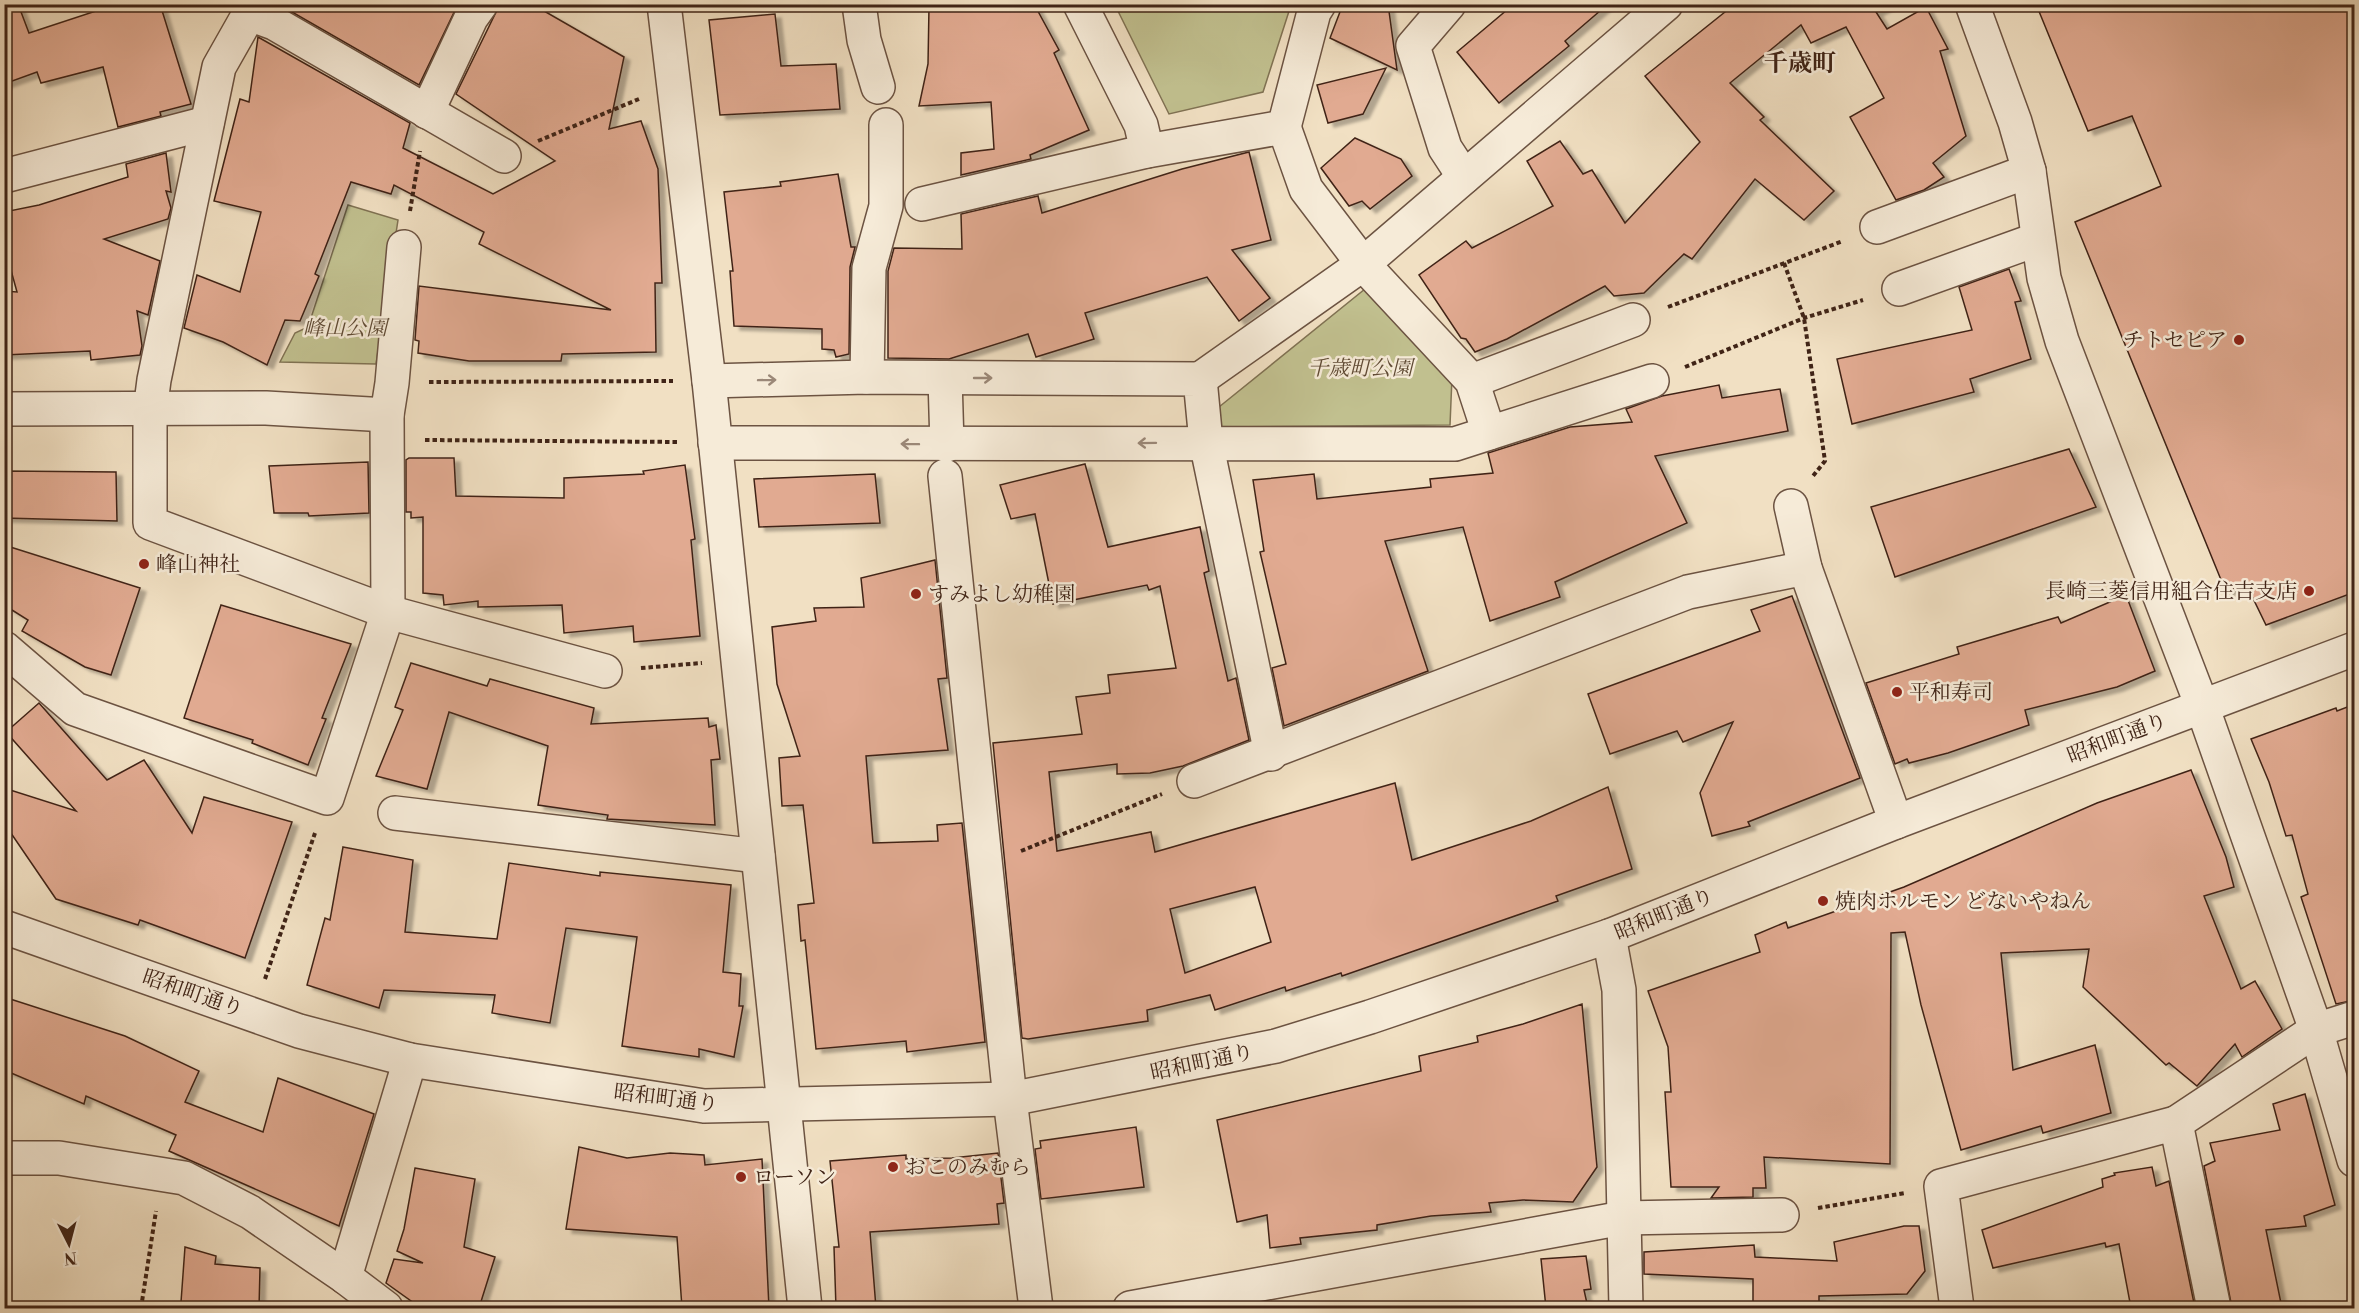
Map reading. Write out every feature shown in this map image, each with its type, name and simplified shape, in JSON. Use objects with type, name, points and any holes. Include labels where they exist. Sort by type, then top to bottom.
[{"type":"street","points":[[427,112],[471,18],[481,4]]},
{"type":"street","points":[[664,4],[709,381],[736,660],[805,1308]]},
{"type":"street","points":[[859,4],[864,40],[878,87]]},
{"type":"street","points":[[1080,4],[1141,125],[1147,151]]},
{"type":"street","points":[[1319,4],[1314,12],[1284,127],[1306,189],[1363,264],[1472,381],[1489,433]]},
{"type":"street","points":[[1449,4],[1413,46],[1445,147],[1464,177]]},
{"type":"street","points":[[709,381],[867,377],[1200,379],[1363,264],[1665,4]]},
{"type":"street","points":[[1972,4],[2015,122],[2029,171],[2044,278],[2062,341],[2202,706],[2316,1030],[2355,1160]]},
{"type":"street","points":[[504,156],[250,9],[219,67],[150,411],[150,523],[388,612],[605,671]]},
{"type":"street","points":[[4,176],[207,123]]},
{"type":"street","points":[[867,377],[869,268],[886,206],[886,125]]},
{"type":"street","points":[[922,204],[1147,151],[1284,127]]},
{"type":"street","points":[[1877,227],[2029,171]]},
{"type":"street","points":[[1899,289],[2038,239]]},
{"type":"street","points":[[4,648],[75,709],[327,798],[388,612],[386,429],[404,247]]},
{"type":"street","points":[[1472,381],[1634,320]]},
{"type":"street","points":[[945,378],[946,460],[1010,1099],[1036,1308]]},
{"type":"street","points":[[1200,379],[1206,442],[1271,754]]},
{"type":"street","points":[[715,443],[946,460],[1206,442],[1455,444],[1652,381]]},
{"type":"street","points":[[4,409],[150,411],[266,408],[386,429]]},
{"type":"street","points":[[1791,506],[1805,568],[1896,822]]},
{"type":"street","points":[[1194,782],[1688,592],[1805,568]]},
{"type":"street","name":"昭和町通り","points":[[4,927],[299,1030],[410,1060],[704,1106],[1010,1099],[1276,1046],[1609,936],[1896,822],[2355,649]]},
{"type":"street","points":[[395,813],[758,856]]},
{"type":"street","points":[[1609,936],[1619,990],[1626,1308]]},
{"type":"street","points":[[1957,1308],[1941,1186],[2176,1123],[2316,1030],[2355,1018]]},
{"type":"street","points":[[345,1276],[410,1060]]},
{"type":"street","points":[[2176,1123],[2214,1308]]},
{"type":"street","points":[[4,1158],[59,1158],[184,1178],[250,1212],[345,1276],[386,1308]]},
{"type":"street","points":[[1130,1308],[1623,1218],[1782,1215]]},
{"type":"path","points":[[504,156],[673,84]]},
{"type":"path","points":[[404,247],[427,112]]},
{"type":"path","points":[[1634,320],[1877,227]]},
{"type":"path","points":[[1784,263],[1804,318],[1825,461],[1791,506]]},
{"type":"path","points":[[1652,381],[1804,318],[1899,289]]},
{"type":"path","points":[[392,383],[709,381]]},
{"type":"path","points":[[386,429],[411,440],[715,443]]},
{"type":"path","points":[[605,671],[736,660]]},
{"type":"path","points":[[987,864],[1194,782]]},
{"type":"path","points":[[253,1014],[327,798]]},
{"type":"path","points":[[141,1308],[163,1173]]},
{"type":"path","points":[[1782,1215],[1941,1186]]},
{"type":"green space","points":[[1115,5],[1291,5],[1263,92],[1169,114]]},
{"type":"green space","name":"峰山公園","points":[[348,205],[398,220],[376,364],[280,362],[295,333],[308,327]]},
{"type":"green space","name":"千歳町公園","points":[[1365,289],[1452,377],[1450,425],[1221,427],[1219,407]]},
{"type":"building","points":[[4,4],[18,4],[29,33],[96,11],[95,4],[160,4],[191,104],[160,112],[161,116],[118,127],[103,67],[41,83],[37,72],[4,84]]},
{"type":"building","points":[[278,4],[458,4],[419,85]]},
{"type":"building","points":[[500,4],[532,4],[624,57],[609,129],[641,121],[658,169],[662,283],[655,283],[656,352],[562,354],[561,361],[469,361],[418,353],[419,341],[415,340],[419,286],[611,310],[479,244],[484,232],[394,185],[391,194],[351,182],[315,274],[319,276],[300,321],[285,320],[267,365],[223,342],[184,328],[197,275],[240,292],[261,212],[214,201],[240,99],[249,102],[258,37],[410,123],[403,148],[493,194],[555,161],[456,94]]},
{"type":"building","points":[[998,4],[1034,4],[1059,50],[1054,53],[1089,130],[1030,155],[1031,159],[961,175],[961,153],[994,149],[991,102],[919,106],[928,64],[929,7],[999,7]]},
{"type":"building","points":[[1343,4],[1388,4],[1397,70],[1330,38]]},
{"type":"building","points":[[1514,4],[1608,4],[1565,41],[1569,46],[1499,103],[1457,52]]},
{"type":"building","points":[[1735,4],[1891,4],[1876,12],[1887,29],[1926,7],[1948,49],[1940,51],[1966,136],[1933,163],[1944,177],[1924,190],[1896,200],[1850,117],[1884,98],[1846,27],[1811,43],[1801,25],[1730,83],[1764,117],[1760,120],[1834,191],[1804,220],[1755,179],[1692,259],[1684,254],[1644,293],[1614,296],[1605,286],[1507,339],[1475,352],[1466,339],[1461,338],[1419,275],[1466,241],[1472,248],[1553,206],[1527,161],[1560,141],[1583,174],[1592,170],[1625,223],[1700,142],[1645,76]]},
{"type":"building","name":"チトセピア","points":[[2036,4],[2355,4],[2355,592],[2266,625],[2246,584],[2226,592],[2075,222],[2161,186],[2132,116],[2088,131]]},
{"type":"building","points":[[775,14],[781,66],[836,64],[840,109],[720,115],[709,20]]},
{"type":"building","points":[[1386,68],[1363,114],[1328,123],[1317,85]]},
{"type":"building","points":[[1355,138],[1401,159],[1412,176],[1370,209],[1362,201],[1349,206],[1321,168]]},
{"type":"building","points":[[1249,152],[1271,240],[1232,250],[1270,298],[1239,321],[1207,277],[1085,313],[1094,339],[1036,357],[1028,334],[949,359],[888,358],[888,271],[894,248],[962,249],[961,214],[1038,196],[1042,213],[1182,169]]},
{"type":"building","points":[[166,153],[171,192],[166,191],[171,208],[168,219],[104,239],[160,261],[148,315],[137,311],[142,346],[140,355],[91,360],[90,351],[4,355],[4,291],[17,292],[4,245],[4,212],[39,205],[128,177],[126,164]]},
{"type":"building","points":[[838,174],[851,247],[855,247],[850,267],[849,354],[836,357],[834,350],[822,349],[822,329],[734,326],[730,271],[733,271],[724,192],[781,186],[780,182]]},
{"type":"building","points":[[2009,269],[2021,301],[2015,302],[2031,359],[1970,379],[1974,392],[1852,424],[1837,359],[1972,330],[1959,287]]},
{"type":"building","points":[[1719,385],[1722,398],[1780,389],[1788,431],[1655,456],[1687,523],[1555,582],[1560,597],[1490,621],[1463,527],[1385,541],[1428,671],[1284,726],[1272,668],[1286,664],[1260,552],[1264,551],[1253,480],[1314,474],[1317,499],[1431,487],[1430,479],[1493,473],[1488,453],[1570,427],[1632,422],[1626,409],[1662,396]]},
{"type":"building","points":[[2069,449],[2096,507],[1895,577],[1871,507]]},
{"type":"building","points":[[409,458],[454,458],[456,496],[564,498],[564,478],[644,474],[643,471],[685,465],[695,539],[691,540],[700,636],[634,642],[633,626],[564,633],[562,605],[478,607],[478,601],[444,605],[443,595],[423,593],[423,517],[411,518],[411,512],[406,512],[406,460]]},
{"type":"building","points":[[368,462],[369,513],[309,516],[308,513],[274,513],[269,466]]},
{"type":"building","points":[[1085,464],[1108,547],[1200,527],[1209,571],[1204,573],[1228,681],[1236,678],[1249,740],[1183,766],[1150,773],[1117,774],[1117,764],[1049,772],[1057,851],[1151,832],[1155,852],[1395,783],[1412,860],[1531,821],[1608,787],[1632,869],[1556,896],[1558,901],[1342,976],[1341,973],[1286,991],[1285,987],[1215,1010],[1210,995],[1147,1010],[1148,1021],[1022,1038],[993,743],[1082,734],[1076,697],[1110,693],[1108,675],[1176,668],[1160,586],[1149,590],[1147,585],[1053,604],[1035,514],[1011,519],[1000,485]],"holes":[[[1255,887],[1271,942],[1185,973],[1170,909]]]},
{"type":"building","points":[[4,471],[116,472],[117,521],[4,518]]},
{"type":"building","points":[[875,474],[880,523],[759,527],[754,479]]},
{"type":"building","points":[[4,545],[140,588],[111,675],[85,667],[22,631],[28,620],[4,605]]},
{"type":"building","points":[[935,560],[947,678],[938,679],[948,750],[866,756],[873,843],[938,841],[937,825],[962,823],[985,1042],[907,1052],[906,1041],[816,1049],[805,940],[801,941],[798,905],[814,903],[803,805],[782,806],[779,758],[800,756],[777,684],[772,627],[816,621],[814,608],[864,607],[861,578]]},
{"type":"building","points":[[2126,595],[2155,671],[2117,687],[2025,710],[2029,725],[1948,753],[1909,763],[1907,759],[1895,764],[1866,683],[1959,654],[1957,647],[2058,617],[2061,623]]},
{"type":"building","points":[[1792,596],[1860,778],[1748,822],[1750,826],[1712,836],[1700,793],[1733,722],[1683,742],[1677,731],[1610,754],[1588,694],[1760,631],[1751,610]]},
{"type":"building","points":[[221,605],[351,644],[322,718],[326,719],[308,765],[252,743],[253,740],[184,718]]},
{"type":"building","points":[[411,663],[487,686],[490,679],[594,708],[591,724],[708,718],[709,727],[716,725],[720,759],[711,760],[715,825],[607,819],[608,815],[538,805],[548,746],[449,712],[427,789],[376,776],[403,710],[395,707]]},
{"type":"building","points":[[39,703],[107,780],[144,760],[192,833],[204,797],[292,822],[245,958],[140,920],[138,925],[56,899],[4,823],[4,788],[76,811],[6,732]]},
{"type":"building","points":[[2355,704],[2355,1000],[2336,1004],[2301,897],[2308,894],[2292,835],[2286,836],[2269,782],[2251,739],[2336,708],[2337,711]]},
{"type":"building","points":[[2191,770],[2226,857],[2234,887],[2204,896],[2241,989],[2255,981],[2282,1029],[2242,1057],[2235,1044],[2197,1086],[2169,1063],[2166,1065],[2083,987],[2089,949],[2001,953],[2013,1070],[2095,1045],[2111,1113],[2043,1133],[2041,1126],[1961,1150],[1921,1005],[1905,932],[1891,933],[1890,1164],[1764,1157],[1766,1188],[1753,1188],[1753,1197],[1711,1198],[1719,1187],[1671,1187],[1665,1092],[1671,1092],[1668,1047],[1648,991],[1760,952],[1755,935],[1786,922],[1788,928],[1904,887],[2097,803]]},
{"type":"building","points":[[343,847],[413,860],[405,932],[497,939],[509,863],[600,876],[600,872],[731,885],[723,972],[741,974],[739,1006],[743,1006],[734,1057],[699,1049],[699,1057],[622,1046],[637,937],[566,928],[550,1023],[492,1013],[495,995],[384,990],[379,1008],[307,985],[325,918],[330,920]]},
{"type":"building","points":[[4,997],[125,1036],[199,1071],[185,1102],[263,1132],[278,1078],[374,1114],[339,1226],[169,1151],[176,1135],[86,1096],[84,1104],[4,1070]]},
{"type":"building","points":[[1582,1004],[1597,1167],[1573,1202],[1523,1200],[1489,1203],[1491,1212],[1431,1216],[1377,1225],[1377,1230],[1300,1238],[1301,1244],[1270,1248],[1267,1215],[1237,1222],[1217,1120],[1421,1071],[1419,1056],[1478,1042],[1477,1036],[1523,1024]]},
{"type":"building","points":[[2305,1094],[2335,1205],[2304,1216],[2306,1226],[2266,1230],[2282,1308],[2232,1308],[2204,1166],[2215,1161],[2210,1143],[2280,1130],[2273,1104]]},
{"type":"building","points":[[1136,1127],[1144,1187],[1041,1199],[1035,1149],[1041,1148],[1040,1141]]},
{"type":"building","points":[[579,1147],[627,1158],[670,1153],[704,1155],[705,1165],[762,1159],[769,1308],[682,1308],[677,1237],[566,1229]]},
{"type":"building","points":[[998,1153],[1004,1203],[997,1204],[999,1224],[870,1232],[876,1308],[836,1308],[834,1247],[839,1247],[830,1161],[906,1155],[906,1159],[952,1158]]},
{"type":"building","points":[[2152,1167],[2156,1186],[2169,1181],[2195,1308],[2131,1308],[2119,1244],[2106,1247],[2105,1243],[1993,1268],[1982,1230],[2103,1187],[2102,1179],[2115,1175],[2114,1173]]},
{"type":"building","points":[[415,1168],[475,1179],[464,1247],[495,1257],[479,1308],[421,1308],[386,1283],[394,1259],[423,1263],[397,1251],[404,1229]]},
{"type":"building","points":[[1904,1226],[1919,1226],[1925,1271],[1907,1294],[1819,1296],[1819,1308],[1753,1308],[1753,1279],[1644,1274],[1644,1252],[1754,1245],[1755,1257],[1837,1261],[1834,1242]]},
{"type":"building","points":[[185,1247],[216,1256],[215,1264],[260,1268],[259,1308],[221,1308],[181,1302]]},
{"type":"building","points":[[1586,1256],[1591,1289],[1584,1290],[1588,1308],[1546,1308],[1541,1259]]},
{"type":"place","name":"チトセピア","points":[[2239,340]]},
{"type":"place","name":"峰山神社","points":[[144,564]]},
{"type":"place","name":"長崎三菱信用組合住吉支店","points":[[2309,591]]},
{"type":"place","name":"すみよし幼稚園","points":[[916,594]]},
{"type":"place","name":"平和寿司","points":[[1897,692]]},
{"type":"place","name":"焼肉ホルモン どないやねん","points":[[1823,901]]},
{"type":"place","name":"おこのみむら","points":[[893,1167]]},
{"type":"place","name":"ローソン","points":[[741,1177]]},
{"type":"district","name":"千歳町","points":[[1800,63]]}]
